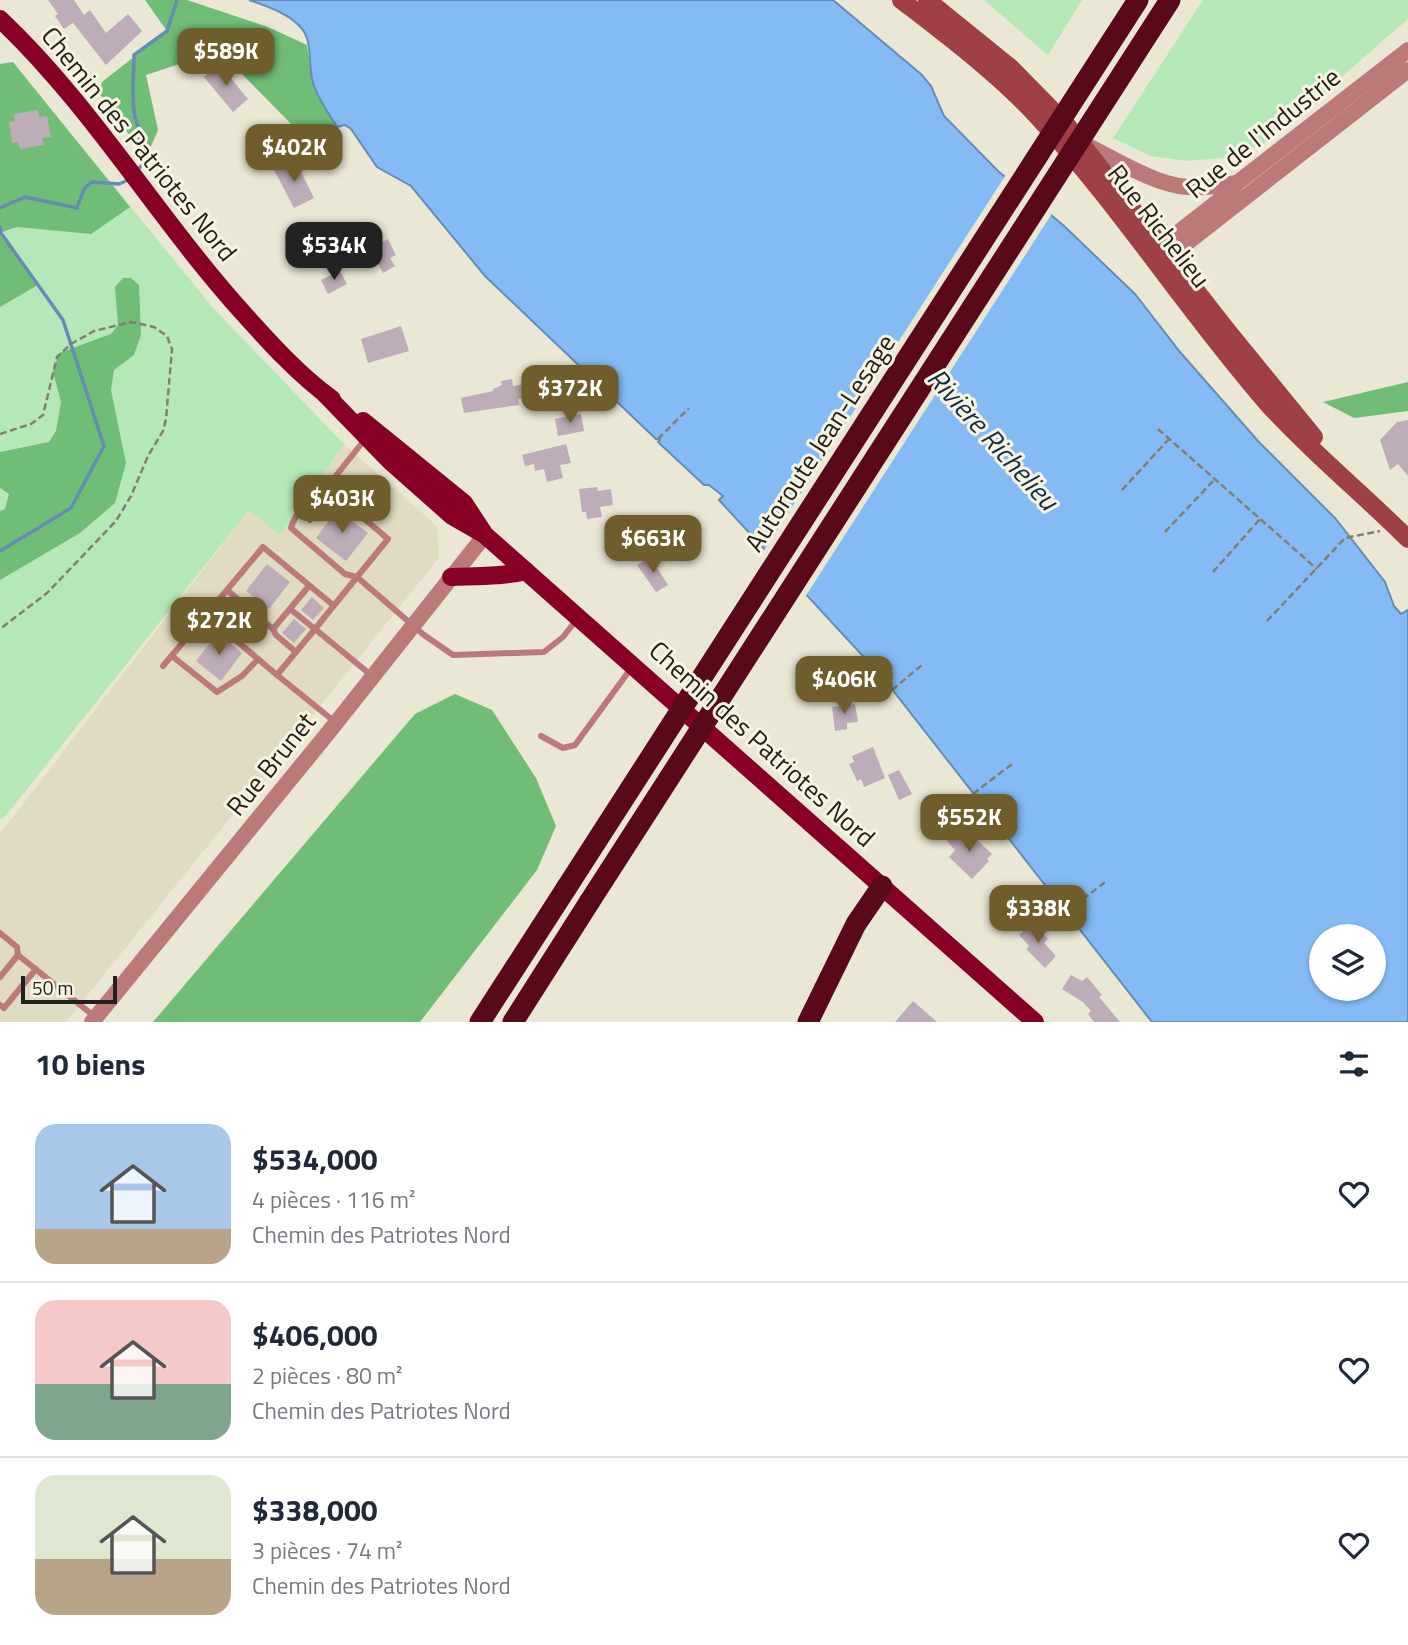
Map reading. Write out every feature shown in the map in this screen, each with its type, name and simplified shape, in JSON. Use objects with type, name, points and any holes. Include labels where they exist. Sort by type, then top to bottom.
[{"type":"highway","name":"Autoroute Jean-Lesage","points":[[480,1022],[1138,0]]},
{"type":"highway","name":"Autoroute Jean-Lesage","points":[[513,1022],[1170,0]]},
{"type":"highway","points":[[808,1022],[856,924],[882,886]]},
{"type":"main road","name":"Rue Richelieu","points":[[901,0],[977,59],[1036,116],[1272,386],[1364,496],[1408,539]]},
{"type":"main road","name":"Rue Richelieu","points":[[928,0],[1011,68],[1038,94],[1080,142],[1159,256]]},
{"type":"main road","name":"Chemin des Patriotes Nord","points":[[0,19],[54,75],[229,298],[273,345],[370,433],[464,503],[485,535],[1035,1022]]},
{"type":"main road","points":[[451,577],[506,576],[526,572]]},
{"type":"street","name":"Rue de l'Industrie","points":[[1159,256],[1237,183],[1408,50]]},
{"type":"street","name":"Rue de l'Industrie","points":[[1159,256],[1408,70]]},
{"type":"street","points":[[1080,142],[1171,184],[1201,187],[1237,183]]},
{"type":"street","name":"Rue Brunet","points":[[94,1019],[336,723],[485,535]]},
{"type":"lane","points":[[370,433],[327,487],[307,504],[292,522],[291,528],[345,573],[357,577],[453,655],[547,651],[578,618]]},
{"type":"lane","points":[[310,520],[327,487]]},
{"type":"lane","points":[[277,675],[388,539],[327,487]]},
{"type":"lane","points":[[163,666],[263,547],[333,605]]},
{"type":"lane","points":[[273,629],[309,586]]},
{"type":"lane","points":[[227,590],[296,652]]},
{"type":"lane","points":[[290,609],[373,676]]},
{"type":"lane","points":[[206,615],[336,723]]},
{"type":"lane","points":[[172,656],[216,692],[242,676],[258,659]]},
{"type":"lane","points":[[541,736],[562,748],[575,745],[634,666]]},
{"type":"lane","points":[[0,933],[17,947],[18,955],[94,1019]]},
{"type":"lane","points":[[0,977],[18,955]]},
{"type":"lane","points":[[0,1005],[4,1008],[36,969]]},
{"type":"path","points":[[0,434],[31,425],[43,415],[57,357],[71,344],[94,331],[131,322],[153,327],[167,336],[172,349],[166,419],[163,431],[148,456],[131,496],[116,521],[47,593],[0,629]]},
{"type":"path","points":[[658,439],[689,408]]},
{"type":"path","points":[[1158,429],[1317,569]]},
{"type":"path","points":[[1122,490],[1169,439]]},
{"type":"path","points":[[1166,531],[1214,479]]},
{"type":"path","points":[[1213,572],[1261,519]]},
{"type":"path","points":[[1267,621],[1345,538],[1380,531]]},
{"type":"path","points":[[892,690],[922,665]]},
{"type":"path","points":[[973,793],[1012,764]]},
{"type":"path","points":[[1066,912],[1108,880]]},
{"type":"shaded area","points":[[344,444],[437,526],[439,558],[66,1022],[0,1022],[0,834],[249,510],[280,534]]},
{"type":"green space","points":[[145,0],[187,0],[268,27],[307,45],[316,88],[337,127],[302,135],[231,63],[210,54],[146,75],[158,130],[146,158],[99,93],[102,82],[167,31]]},
{"type":"green space","points":[[984,0],[1082,0],[1048,55]]},
{"type":"green space","points":[[1203,0],[1408,0],[1408,19],[1264,144],[1222,158],[1187,161],[1151,156],[1113,138]]},
{"type":"green space","points":[[13,62],[130,207],[91,234],[17,227],[2,232],[38,285],[0,307],[0,64]]},
{"type":"green space","points":[[73,136],[214,309],[344,444],[280,535],[249,510],[4,818],[0,819],[0,205]]},
{"type":"green space","points":[[123,278],[131,278],[139,285],[141,335],[134,355],[114,370],[111,390],[126,463],[115,503],[80,533],[0,580],[0,511],[5,509],[9,494],[0,488],[0,452],[49,442],[56,431],[61,402],[53,372],[59,353],[111,334],[118,325],[115,287]]},
{"type":"green space","points":[[1408,382],[1408,411],[1354,418],[1323,402]]},
{"type":"green space","points":[[455,694],[492,710],[536,778],[556,826],[537,870],[420,1022],[153,1022],[415,714]]},
{"type":"water","name":"Rivière Richelieu","points":[[249,0],[833,0],[922,75],[931,86],[944,116],[998,171],[1063,225],[1135,294],[1180,352],[1258,441],[1335,518],[1385,582],[1394,606],[1401,614],[1408,610],[1408,1022],[1152,1022],[884,679],[719,500],[723,496],[709,485],[704,485],[658,442],[660,440],[485,276],[411,186],[377,167],[351,129],[345,125],[337,127],[313,83],[305,34],[285,15]]},
{"type":"pier","points":[[1007,173],[1053,212],[805,597],[763,552]]},
{"type":"building","points":[[48,0],[74,0],[84,15],[90,10],[106,33],[128,14],[142,31],[106,65],[73,23],[64,29]]},
{"type":"building","points":[[219,64],[248,99],[233,112],[204,77]]},
{"type":"building","points":[[38,110],[39,117],[47,116],[51,137],[42,138],[44,145],[20,149],[18,142],[12,143],[9,122],[15,121],[14,114]]},
{"type":"building","points":[[288,160],[294,172],[300,170],[314,198],[294,208],[273,168]]},
{"type":"building","points":[[388,239],[396,255],[390,258],[395,266],[383,273],[378,264],[373,267],[365,251]]},
{"type":"building","points":[[340,271],[347,284],[328,294],[321,280]]},
{"type":"building","points":[[401,326],[409,351],[368,363],[361,339]]},
{"type":"building","points":[[512,379],[513,386],[525,384],[528,397],[518,399],[519,405],[464,413],[461,398],[493,391],[502,385],[501,381]]},
{"type":"building","points":[[581,414],[584,431],[558,436],[555,419]]},
{"type":"building","points":[[1408,420],[1408,476],[1398,464],[1390,470],[1380,440],[1397,422]]},
{"type":"building","points":[[566,444],[571,463],[560,465],[563,478],[547,482],[544,469],[535,471],[534,464],[525,466],[522,455]]},
{"type":"building","points":[[597,487],[598,491],[611,489],[613,505],[600,507],[602,517],[587,519],[586,512],[582,512],[579,489]]},
{"type":"building","points":[[337,510],[368,533],[346,561],[316,538]]},
{"type":"building","points":[[650,557],[668,585],[656,592],[637,565]]},
{"type":"building","points":[[267,564],[290,582],[269,609],[246,591]]},
{"type":"building","points":[[312,597],[324,608],[313,620],[301,610]]},
{"type":"building","points":[[294,619],[306,629],[294,643],[282,633]]},
{"type":"building","points":[[218,633],[242,653],[221,681],[196,661]]},
{"type":"building","points":[[855,704],[858,722],[847,723],[847,729],[835,731],[832,707]]},
{"type":"building","points":[[873,747],[885,778],[864,787],[861,779],[857,781],[849,764],[854,762],[852,756]]},
{"type":"building","points":[[899,770],[912,794],[899,800],[888,775]]},
{"type":"building","points":[[944,805],[951,818],[927,830],[921,816]]},
{"type":"building","points":[[957,830],[970,843],[975,838],[992,854],[972,879],[949,857],[955,850],[947,841]]},
{"type":"building","points":[[1032,923],[1048,939],[1044,943],[1056,956],[1045,968],[1026,949],[1029,946],[1019,935]]},
{"type":"building","points":[[1071,975],[1082,981],[1087,977],[1102,995],[1099,997],[1120,1022],[1094,1022],[1088,1014],[1091,1011],[1083,1002],[1062,989]]},
{"type":"building","points":[[913,1001],[937,1022],[895,1022]]},
{"type":"waterway","points":[[136,172],[148,149],[134,110],[134,55],[167,31],[177,0]]},
{"type":"waterway","points":[[0,208],[25,197],[77,208],[84,189],[92,182],[119,184],[128,180]]},
{"type":"waterway","points":[[0,227],[1,233],[63,320],[104,446],[71,508],[0,551]]}]
